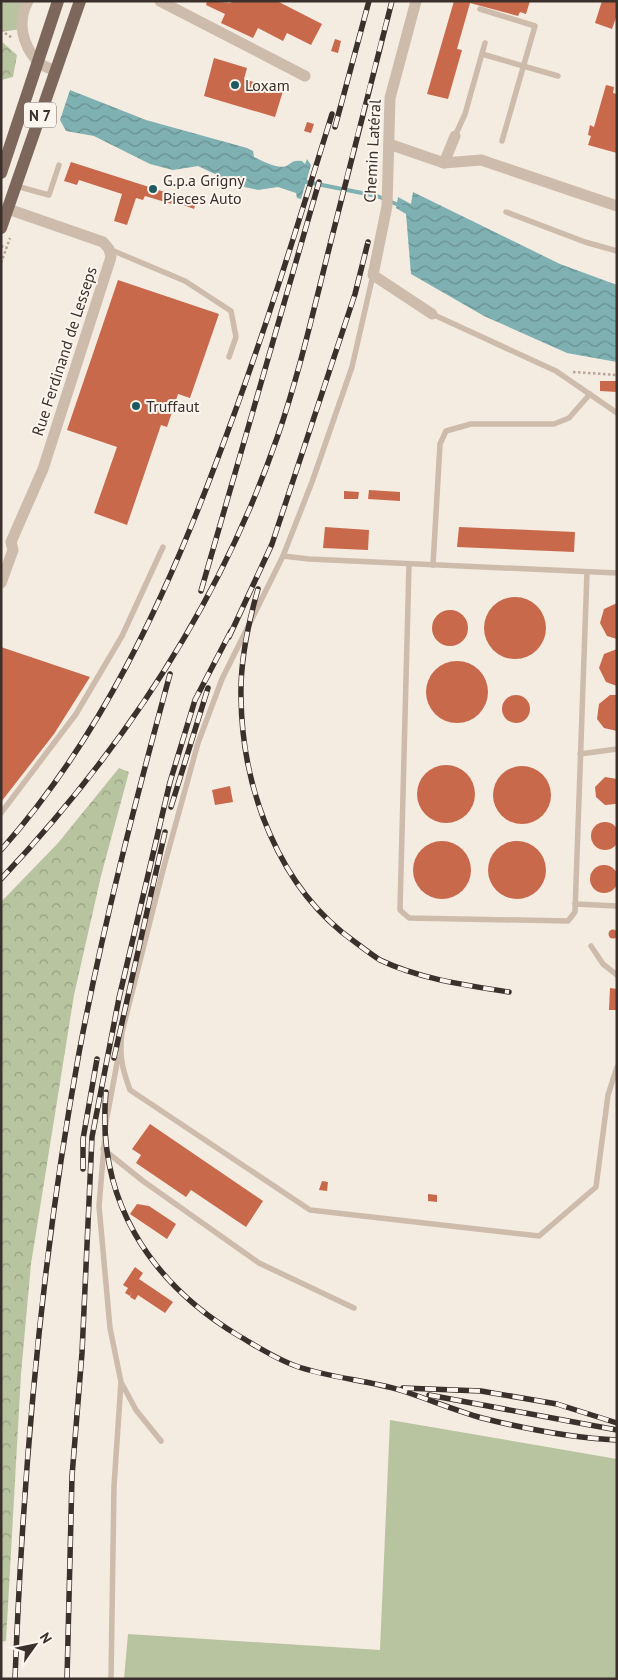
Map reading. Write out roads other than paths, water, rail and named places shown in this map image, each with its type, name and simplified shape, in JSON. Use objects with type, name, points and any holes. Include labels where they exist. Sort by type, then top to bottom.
[{"type":"main road","name":"N 7","points":[[1,173],[58,1]]},
{"type":"main road","name":"N 7","points":[[1,228],[5,210],[16,186],[80,1]]},
{"type":"street","points":[[28,1],[22,12],[21,29],[38,63],[55,71]]},
{"type":"street","points":[[160,1],[305,76]]},
{"type":"street","name":"Chemin Latéral","points":[[373,276],[386,206],[390,98],[416,1]]},
{"type":"street","points":[[444,163],[455,136]]},
{"type":"street","points":[[389,144],[444,163],[481,160],[617,206]]},
{"type":"street","name":"Rue Ferdinand de Lesseps","points":[[1,584],[13,550],[6,541],[43,469],[111,257],[109,249],[104,242],[5,210]]},
{"type":"street","points":[[373,276],[432,314]]},
{"type":"lane","points":[[480,9],[535,26],[502,141]]},
{"type":"lane","points":[[455,136],[465,114],[484,43]]},
{"type":"lane","points":[[482,54],[558,76]]},
{"type":"lane","points":[[16,186],[49,195],[59,165]]},
{"type":"lane","points":[[506,212],[585,242],[617,251]]},
{"type":"lane","points":[[109,249],[185,281],[231,311],[236,337],[229,357]]},
{"type":"lane","points":[[112,1679],[114,1486],[121,1382],[110,1328],[99,1206],[103,1149],[122,1032],[163,870],[198,743],[222,679],[283,556],[312,482],[352,367],[373,276]]},
{"type":"lane","points":[[432,314],[556,371],[617,413]]},
{"type":"lane","points":[[433,566],[440,444],[446,431],[471,424],[554,424],[569,418],[590,394]]},
{"type":"lane","points":[[1,813],[76,714],[122,636],[162,547]]},
{"type":"lane","points":[[283,556],[433,566],[617,573]]},
{"type":"lane","points":[[409,564],[400,910],[409,918],[568,921],[574,912],[587,572]]},
{"type":"lane","points":[[580,754],[617,749]]},
{"type":"lane","points":[[575,904],[617,906]]},
{"type":"lane","points":[[591,946],[603,964],[617,975]]},
{"type":"lane","points":[[119,1053],[130,1090],[310,1210],[539,1236],[596,1187],[608,1095],[617,1067]]},
{"type":"lane","points":[[103,1149],[143,1181],[259,1263],[354,1308]]},
{"type":"lane","points":[[121,1382],[136,1410],[161,1441]]},
{"type":"water","points":[[70,90],[146,120],[247,148],[253,151],[254,157],[271,165],[285,167],[298,161],[302,161],[305,164],[307,159],[311,165],[301,199],[297,198],[296,193],[278,187],[258,190],[240,186],[198,166],[173,170],[150,164],[94,136],[66,131],[60,120]]},
{"type":"water","points":[[413,192],[560,264],[617,285],[617,362],[567,353],[484,316],[411,274],[406,214],[396,208],[398,197],[411,204]]},
{"type":"waterway","points":[[302,181],[377,196],[401,206]]},
{"type":"railway","points":[[335,127],[369,1]]},
{"type":"railway","points":[[1,879],[87,780],[163,673],[196,617],[226,559],[253,500],[286,412],[301,360],[392,1]]},
{"type":"railway","points":[[1,850],[37,807],[99,715],[126,667],[174,566],[196,515],[248,376],[332,114]]},
{"type":"railway","points":[[201,591],[319,182]]},
{"type":"railway","points":[[229,637],[272,544],[355,294],[368,242]]},
{"type":"railway","points":[[258,589],[243,656],[241,683],[243,732],[257,801],[270,834],[286,865],[305,894],[328,920],[380,960],[427,977],[509,992]]},
{"type":"railway","points":[[67,1679],[72,1476],[82,1353],[92,1137],[119,998],[170,782],[195,700],[231,631]]},
{"type":"railway","points":[[15,1679],[23,1522],[36,1365],[44,1286],[66,1130],[88,1005],[109,910],[170,674]]},
{"type":"railway","points":[[171,807],[208,688]]},
{"type":"railway","points":[[114,1058],[165,832]]},
{"type":"railway","points":[[83,1169],[83,1139],[97,1059]]},
{"type":"railway","points":[[106,1092],[105,1131],[110,1168],[120,1202],[135,1234],[155,1263],[179,1290],[207,1314],[239,1336],[289,1363],[309,1370],[400,1390],[472,1415],[566,1435],[617,1440]]},
{"type":"railway","points":[[403,1388],[481,1391],[557,1404],[617,1423]]},
{"type":"railway","points":[[429,1395],[617,1430]]},
{"type":"place","name":"Loxam","points":[[235,85]]},
{"type":"place","name":"G.p.a Grigny Pieces Auto","points":[[153,189]]},
{"type":"place","name":"Truffaut","points":[[136,406]]}]
